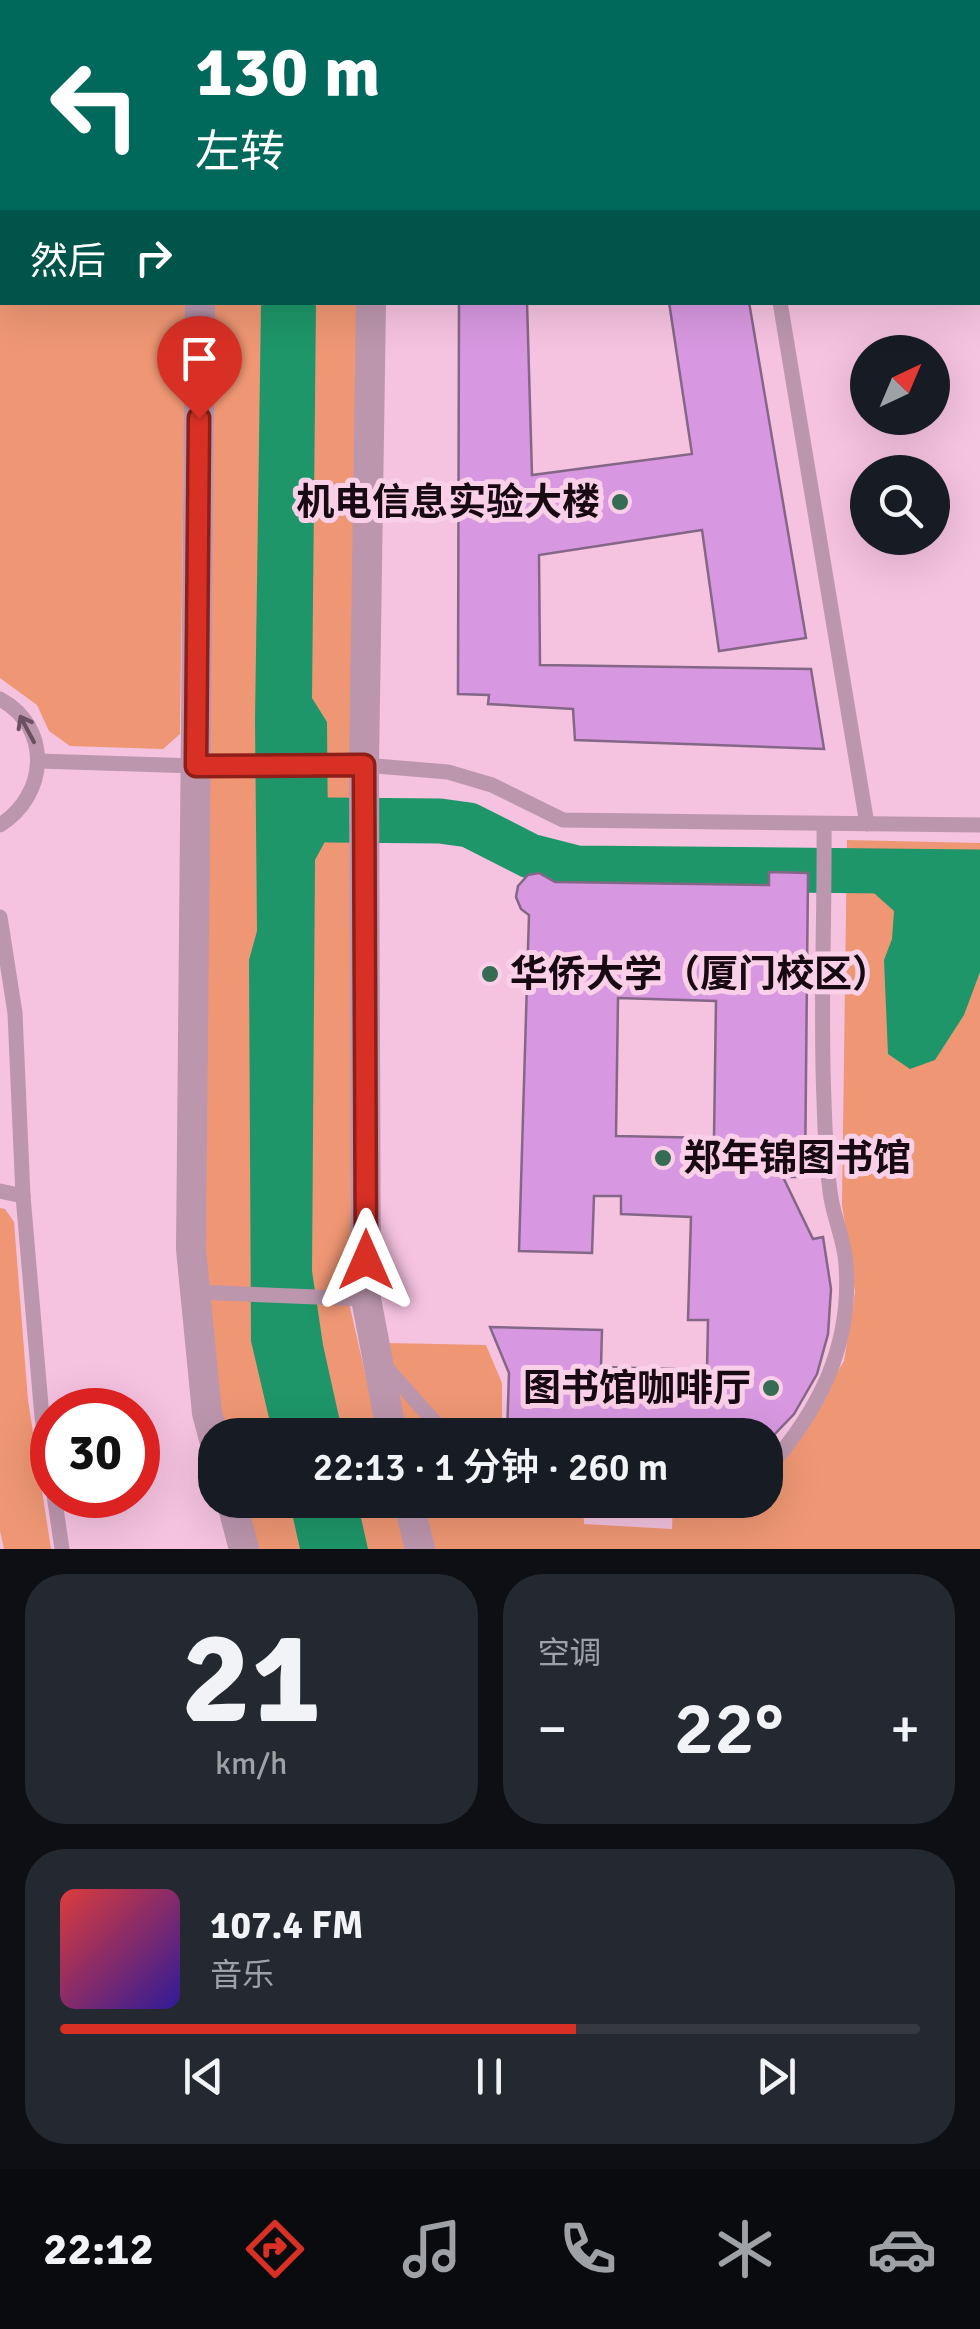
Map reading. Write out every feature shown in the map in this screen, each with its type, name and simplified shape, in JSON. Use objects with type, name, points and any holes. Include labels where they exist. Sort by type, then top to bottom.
[{"type":"street","points":[[200,305],[190,1248],[208,1418]]},
{"type":"street","points":[[371,305],[364,765],[366,1299],[389,1418]]},
{"type":"street","points":[[236,1518],[244,1549]]},
{"type":"street","points":[[412,1518],[420,1549]]},
{"type":"lane","points":[[780,305],[867,824]]},
{"type":"lane","points":[[0,699],[25,721],[35,740],[38,761],[34,786],[22,807],[0,824]]},
{"type":"lane","points":[[38,761],[196,766],[364,765],[448,772],[492,785],[563,820],[980,826]]},
{"type":"lane","points":[[783,1451],[822,1393],[836,1359],[846,1308],[846,1262],[831,1196],[824,1100],[824,825]]},
{"type":"lane","points":[[0,917],[15,1013],[23,1196],[40,1388]]},
{"type":"lane","points":[[0,1191],[23,1196]]},
{"type":"lane","points":[[194,1292],[366,1299]]},
{"type":"lane","points":[[377,1357],[431,1418]]},
{"type":"lane","points":[[57,1518],[62,1549]]},
{"type":"shaded area","name":"华侨大学（厦门校区）","points":[[0,305],[980,305],[980,1549],[0,1549]]},
{"type":"shaded area","points":[[0,305],[186,305],[180,734],[163,749],[70,746],[49,731],[37,705],[0,678]]},
{"type":"shaded area","points":[[202,305],[360,305],[350,1307],[375,1418],[221,1418],[203,1247]]},
{"type":"shaded area","points":[[261,305],[316,305],[312,698],[327,722],[328,836],[315,860],[312,1271],[339,1418],[269,1418],[251,1341],[249,960],[257,931],[255,720]]},
{"type":"shaded area","points":[[847,840],[980,843],[980,1549],[432,1549],[425,1518],[584,1518],[584,1524],[672,1529],[672,1518],[783,1518],[783,1452],[795,1442],[844,1361],[855,1292],[842,1205]]},
{"type":"shaded area","points":[[846,870],[980,872],[980,972],[964,1015],[935,1060],[910,1069],[888,1054],[884,960],[892,939],[894,911],[866,886],[853,882]]},
{"type":"shaded area","points":[[0,1208],[14,1222],[30,1413],[30,1518],[46,1518],[51,1549],[4,1549],[0,1531]]},
{"type":"shaded area","points":[[387,1343],[486,1345],[502,1383],[502,1418],[403,1418]]},
{"type":"shaded area","points":[[245,1518],[399,1518],[407,1549],[253,1549]]},
{"type":"shaded area","points":[[293,1518],[361,1518],[368,1549],[300,1549]]},
{"type":"building","name":"机电信息实验大楼","points":[[459,305],[527,305],[532,475],[692,454],[669,305],[750,305],[806,638],[719,651],[702,530],[539,555],[540,665],[811,669],[824,749],[575,740],[573,709],[488,704],[489,695],[458,694]]},
{"type":"building","name":"郑年锦图书馆","points":[[769,872],[808,873],[805,1177],[783,1177],[813,1239],[823,1237],[831,1289],[828,1334],[817,1374],[783,1425],[783,1418],[508,1418],[509,1373],[490,1327],[602,1330],[601,1367],[707,1370],[708,1320],[688,1320],[691,1217],[621,1214],[621,1196],[594,1196],[592,1253],[519,1251],[529,915],[516,897],[518,886],[528,875],[539,873],[555,882],[769,885]],"holes":[[[618,998],[716,1001],[714,1138],[616,1136]]]},
{"type":"waterway","points":[[328,820],[469,825],[530,856],[577,868],[980,872]]},
{"type":"place","name":"机电信息实验大楼","points":[[620,502]]},
{"type":"place","name":"华侨大学（厦门校区）","points":[[490,974]]},
{"type":"place","name":"郑年锦图书馆","points":[[663,1158]]},
{"type":"place","name":"图书馆咖啡厅","points":[[771,1388]]},
{"type":"route","points":[[199,418],[196,766],[364,765],[366,1260]]}]
